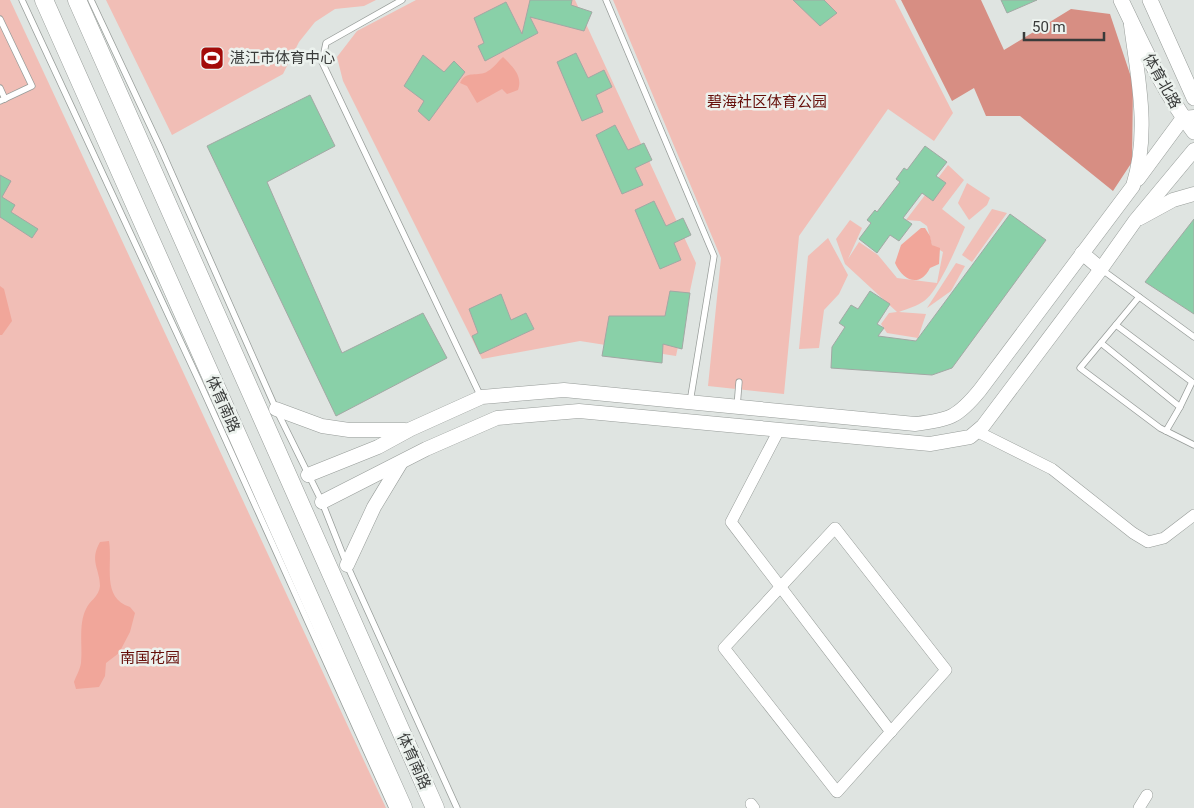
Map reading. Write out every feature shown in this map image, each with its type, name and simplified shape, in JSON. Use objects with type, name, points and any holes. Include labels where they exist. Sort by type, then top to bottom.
[{"type":"main road","name":"体育南路","points":[[44,0],[403,808]]},
{"type":"main road","name":"体育南路","points":[[76,0],[435,808]]},
{"type":"main road","name":"体育北路","points":[[1121,0],[1153,68],[1189,118],[1194,132]]},
{"type":"main road","name":"体育北路","points":[[1150,0],[1188,71],[1194,98]]},
{"type":"street","points":[[1130,19],[1143,112],[1140,164],[1133,186]]},
{"type":"street","points":[[308,475],[378,447],[411,429],[482,398],[564,390],[915,424],[955,416],[968,405],[980,390],[1133,186],[1189,118]]},
{"type":"street","points":[[322,502],[426,449],[497,418],[533,414],[579,410],[930,444],[970,437],[983,426],[1101,269],[1134,221],[1194,150]]},
{"type":"street","points":[[1134,221],[1173,200],[1194,194]]},
{"type":"street","points":[[1082,253],[1101,269]]},
{"type":"street","points":[[276,409],[322,426],[349,430],[385,431],[411,429]]},
{"type":"street","points":[[779,430],[731,522],[891,732]]},
{"type":"street","points":[[976,431],[1052,470],[1133,533],[1148,542],[1164,538],[1194,515]]},
{"type":"street","points":[[347,565],[374,507],[400,463]]},
{"type":"street","points":[[835,528],[946,670],[891,732],[837,792],[724,648],[835,528]]},
{"type":"street","points":[[1139,808],[1148,795]]},
{"type":"lane","points":[[22,0],[199,381],[392,808]]},
{"type":"lane","points":[[91,0],[160,147],[276,409],[322,502],[347,565],[457,808]]},
{"type":"lane","points":[[402,0],[326,43],[322,62],[482,398]]},
{"type":"lane","points":[[606,0],[714,256],[690,402]]},
{"type":"lane","points":[[0,19],[32,86],[3,100],[0,88]]},
{"type":"lane","points":[[1101,269],[1194,338]]},
{"type":"lane","points":[[1139,297],[1080,368],[1166,431],[1194,445]]},
{"type":"lane","points":[[1116,325],[1192,382],[1166,431]]},
{"type":"lane","points":[[1101,343],[1180,407]]},
{"type":"lane","points":[[737,407],[739,382]]},
{"type":"green space","name":"南国花园","points":[[0,0],[10,0],[386,808],[0,808]]},
{"type":"green space","name":"湛江市体育中心","points":[[106,0],[376,0],[364,6],[335,9],[315,22],[299,42],[283,74],[172,135]]},
{"type":"green space","points":[[416,0],[575,0],[696,263],[676,356],[580,341],[482,359],[343,81],[337,57],[357,31]]},
{"type":"green space","name":"碧海社区体育公园","points":[[613,0],[895,0],[953,113],[934,141],[888,109],[799,236],[784,394],[708,386],[721,258]]},
{"type":"green space","points":[[948,165],[964,180],[942,209],[965,227],[947,267],[929,296],[924,301],[899,312],[926,314],[918,338],[887,333],[881,324],[889,313],[897,312],[845,264],[836,239],[850,220],[862,228],[848,259],[859,242],[878,255],[897,278],[937,283],[943,252],[932,245],[927,226],[920,221],[906,220]]},
{"type":"green space","points":[[967,183],[990,198],[987,205],[969,220],[958,203]]},
{"type":"green space","points":[[992,209],[1007,213],[972,262],[962,255]]},
{"type":"green space","points":[[828,238],[848,275],[839,294],[824,310],[819,348],[799,349],[808,256]]},
{"type":"green space","points":[[956,263],[965,266],[951,291],[927,308]]},
{"type":"shaded area","points":[[901,0],[981,0],[1004,50],[1071,9],[1110,14],[1133,83],[1132,162],[1113,191],[1020,116],[986,116],[974,88],[952,101]]},
{"type":"shaded area","points":[[503,57],[518,76],[518,90],[507,94],[502,89],[477,103],[467,86],[460,83],[466,76],[490,70]]},
{"type":"shaded area","points":[[921,228],[925,228],[930,236],[932,245],[940,248],[939,264],[930,268],[921,278],[912,280],[902,274],[895,263],[901,245]]},
{"type":"shaded area","points":[[0,286],[4,289],[12,321],[2,335],[0,335]]},
{"type":"shaded area","points":[[109,541],[112,588],[115,596],[121,603],[130,607],[135,613],[130,632],[119,653],[106,663],[105,676],[99,687],[76,689],[74,682],[81,663],[82,622],[87,606],[98,593],[100,586],[95,554],[100,542]]},
{"type":"building","points":[[530,0],[572,0],[571,5],[592,12],[584,31],[530,17],[538,33],[485,61],[478,46],[484,43],[474,18],[506,2],[522,34]]},
{"type":"building","points":[[793,0],[824,0],[837,13],[820,26]]},
{"type":"building","points":[[1001,0],[1037,0],[1007,13]]},
{"type":"building","points":[[576,53],[588,78],[604,70],[612,87],[596,95],[603,112],[582,121],[557,62]]},
{"type":"building","points":[[423,55],[444,72],[454,61],[465,72],[429,121],[418,111],[424,101],[404,86]]},
{"type":"building","points":[[310,95],[335,146],[267,182],[342,353],[423,313],[447,358],[336,416],[207,146]]},
{"type":"building","points":[[615,125],[628,150],[644,143],[652,160],[635,168],[643,185],[622,194],[596,135]]},
{"type":"building","points":[[925,146],[947,162],[936,176],[946,183],[933,201],[922,193],[903,218],[912,224],[899,241],[890,235],[877,253],[859,239],[871,223],[867,220],[875,210],[877,212],[900,182],[896,179],[904,168],[907,170]]},
{"type":"building","points":[[0,175],[11,181],[2,197],[15,205],[11,212],[38,229],[32,238],[0,217]]},
{"type":"building","points":[[654,201],[666,226],[683,218],[691,235],[674,243],[681,260],[660,269],[635,210]]},
{"type":"building","points":[[1010,214],[1046,240],[952,368],[932,375],[831,368],[832,347],[845,327],[839,323],[851,305],[858,309],[870,291],[890,304],[877,324],[884,328],[878,336],[916,341]]},
{"type":"building","points":[[1194,219],[1194,314],[1145,282]]},
{"type":"building","points":[[670,291],[690,293],[682,349],[663,344],[662,363],[602,356],[609,316],[665,316]]},
{"type":"building","points":[[501,294],[511,320],[526,313],[534,329],[480,354],[472,336],[478,333],[469,309]]},
{"type":"place","name":"湛江市体育中心","points":[[212,58]]}]
